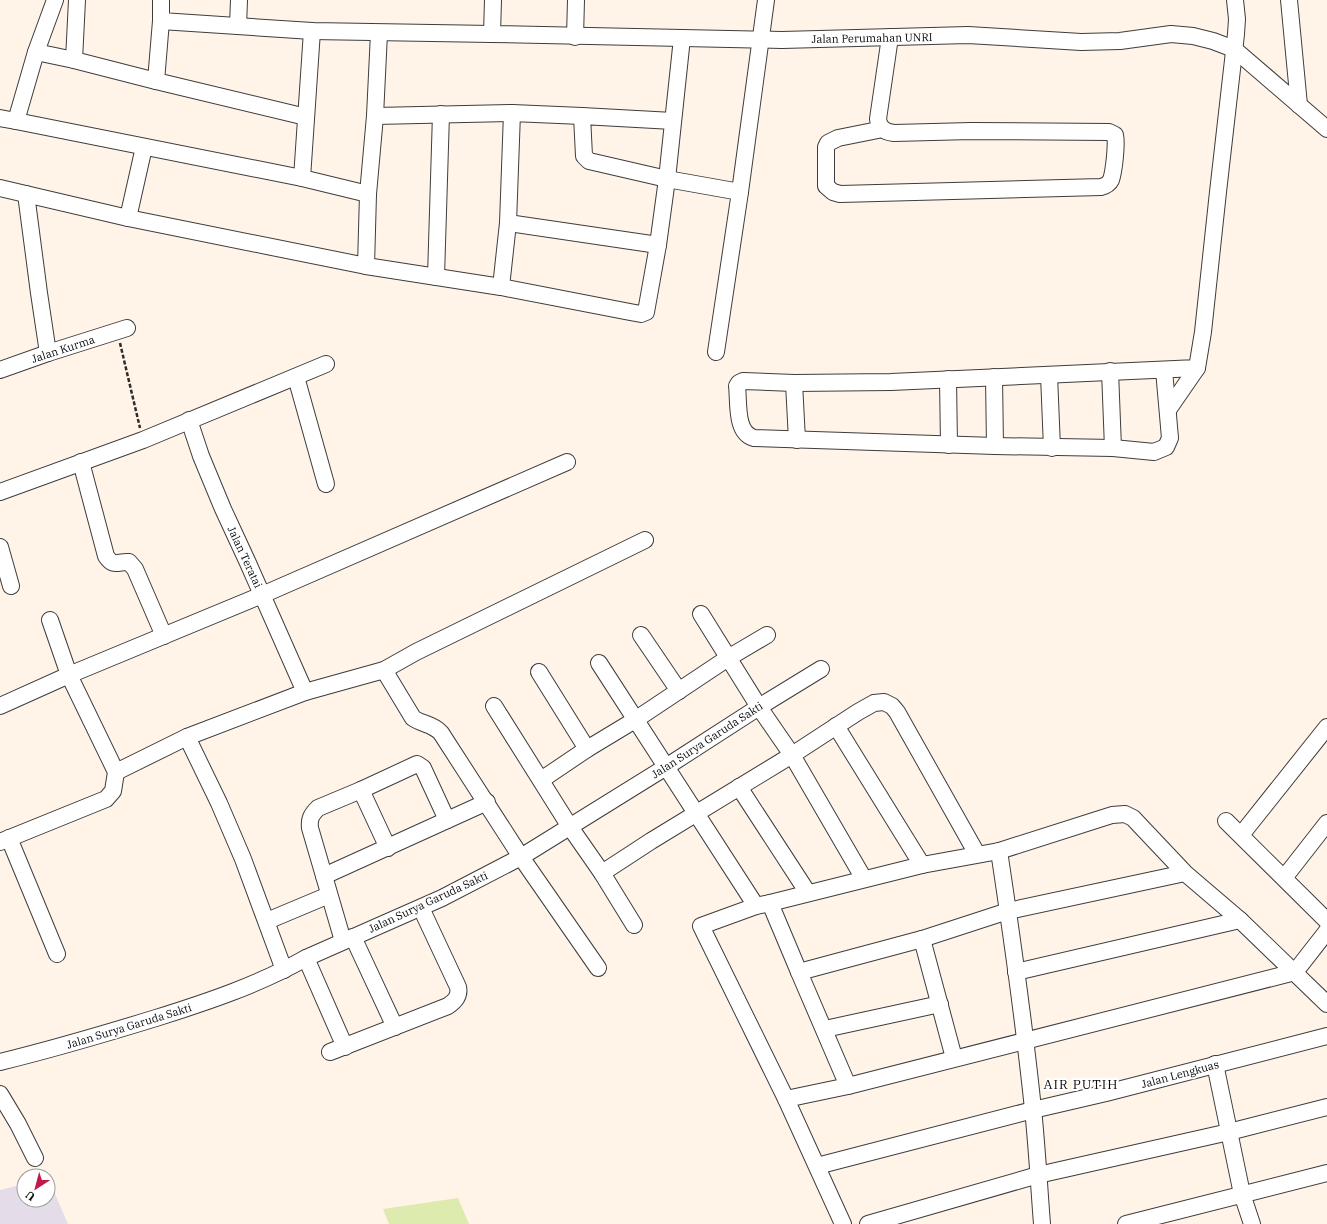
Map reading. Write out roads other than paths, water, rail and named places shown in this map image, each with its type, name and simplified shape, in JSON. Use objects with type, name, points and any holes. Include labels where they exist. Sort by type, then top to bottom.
[{"type":"street","points":[[55,0],[36,52],[8,120],[302,178],[368,194]]},
{"type":"street","points":[[74,60],[77,0]]},
{"type":"street","points":[[156,81],[161,21],[161,0]]},
{"type":"street","points":[[238,26],[239,0]]},
{"type":"street","points":[[492,34],[493,0]]},
{"type":"street","points":[[575,36],[576,0]]},
{"type":"street","points":[[716,352],[740,192],[766,0]]},
{"type":"street","points":[[1168,410],[1197,368],[1203,332],[1237,19],[1235,0]]},
{"type":"street","points":[[1289,0],[1299,105]]},
{"type":"street","name":"Jalan Perumahan UNRI","points":[[161,21],[312,31],[761,40],[968,35],[1036,40],[1098,42],[1120,41],[1171,34],[1193,36],[1213,41],[1234,49],[1327,129]]},
{"type":"street","points":[[302,178],[312,31]]},
{"type":"street","points":[[366,266],[368,194],[380,33]]},
{"type":"street","points":[[883,130],[838,138],[828,143],[826,147],[826,186],[830,190],[840,194],[1101,187],[1106,186],[1110,181],[1116,142],[1115,135],[1109,132],[971,131],[894,133],[883,130],[878,119],[890,37]]},
{"type":"street","points":[[0,188],[128,218],[366,266],[501,287],[630,312],[644,313],[647,307],[658,245],[667,179],[682,38]]},
{"type":"street","points":[[36,52],[306,117]]},
{"type":"street","points":[[375,116],[512,113],[673,121]]},
{"type":"street","points":[[501,287],[508,223],[512,113]]},
{"type":"street","points":[[436,277],[441,114]]},
{"type":"street","points":[[582,116],[583,153],[586,159],[667,179],[740,192]]},
{"type":"street","points":[[128,218],[144,147]]},
{"type":"street","points":[[26,194],[48,353]]},
{"type":"street","points":[[508,223],[658,245]]},
{"type":"street","name":"Jalan Kurma","points":[[0,370],[122,330]]},
{"type":"street","points":[[0,492],[143,440],[326,364]]},
{"type":"street","points":[[1164,370],[1170,438],[1166,448],[1154,452],[1113,448],[1052,448],[754,438],[744,432],[740,422],[737,386],[743,381],[794,383],[891,382],[1197,368]]},
{"type":"street","points":[[1110,371],[1113,448]]},
{"type":"street","points":[[1049,375],[1052,448]]},
{"type":"street","points":[[296,377],[326,484]]},
{"type":"street","points":[[994,377],[994,446]]},
{"type":"street","points":[[948,379],[949,445]]},
{"type":"street","points":[[794,383],[797,440]]},
{"type":"street","name":"Jalan Teratai","points":[[189,420],[201,456],[223,509],[305,692]]},
{"type":"street","points":[[81,462],[106,556],[110,562],[114,564],[129,562],[135,569],[164,636]]},
{"type":"street","points":[[0,706],[69,675],[262,595],[567,462]]},
{"type":"street","points":[[116,772],[187,737],[305,692],[384,670],[416,652],[645,540]]},
{"type":"street","points":[[0,547],[12,586]]},
{"type":"street","points":[[701,614],[759,707],[792,755],[864,879]]},
{"type":"street","points":[[50,620],[69,675],[116,772],[113,791],[106,799],[4,840],[57,954]]},
{"type":"street","points":[[641,635],[679,691]]},
{"type":"street","points":[[541,780],[728,658],[767,635]]},
{"type":"street","points":[[599,663],[696,814],[763,905],[799,972],[825,1029],[848,1086]]},
{"type":"street","name":"Jalan Surya Garuda Sakti","points":[[1,1058],[61,1047],[207,1002],[244,988],[348,939],[421,908],[521,857],[821,669]]},
{"type":"street","points":[[384,670],[409,713],[419,722],[436,727],[441,733],[487,802],[521,857],[598,968]]},
{"type":"street","points":[[539,672],[587,749]]},
{"type":"street","points":[[602,873],[836,726],[874,703],[884,702],[892,706],[901,719],[977,854]]},
{"type":"street","points":[[494,706],[634,925]]},
{"type":"street","points":[[836,726],[922,865]]},
{"type":"street","points":[[1242,835],[1327,727]]},
{"type":"street","points":[[187,737],[219,803],[267,921],[284,970]]},
{"type":"street","points":[[395,1027],[348,939],[330,895],[310,828],[310,818],[318,808],[361,790],[411,766],[419,764],[423,768],[447,820]]},
{"type":"street","points":[[739,787],[808,893]]},
{"type":"street","points":[[361,790],[388,848]]},
{"type":"street","points":[[324,876],[487,802]]},
{"type":"street","points":[[843,1224],[786,1099],[701,926],[763,905],[808,893],[922,865],[999,851],[1112,815],[1125,814],[1133,818],[1185,873],[1240,920],[1327,1004]]},
{"type":"street","points":[[1226,821],[1242,835],[1327,921]]},
{"type":"street","points":[[1284,878],[1327,823]]},
{"type":"street","points":[[999,851],[1033,1110],[1042,1224]]},
{"type":"street","points":[[799,972],[922,938],[1008,911],[1185,873]]},
{"type":"street","points":[[267,921],[330,895]]},
{"type":"street","points":[[306,958],[338,1050],[448,1006],[453,1003],[459,992],[458,987],[421,908]]},
{"type":"street","points":[[1016,972],[1240,920]]},
{"type":"street","points":[[786,1099],[848,1086],[1295,972],[1327,931]]},
{"type":"street","points":[[922,938],[954,1058]]},
{"type":"street","points":[[825,1029],[940,1004]]},
{"type":"street","name":"Jalan Lengkuas","points":[[817,1166],[1033,1110],[1106,1094],[1215,1064],[1327,1036]]},
{"type":"street","points":[[1215,1064],[1242,1194],[1252,1224]]},
{"type":"street","points":[[0,1094],[18,1124],[35,1158]]},
{"type":"street","points":[[868,1224],[1038,1175],[1229,1132],[1327,1107]]},
{"type":"street","points":[[1126,1224],[1327,1173]]},
{"type":"district","name":"AIR PUTIH","points":[[1081,1084]]}]
